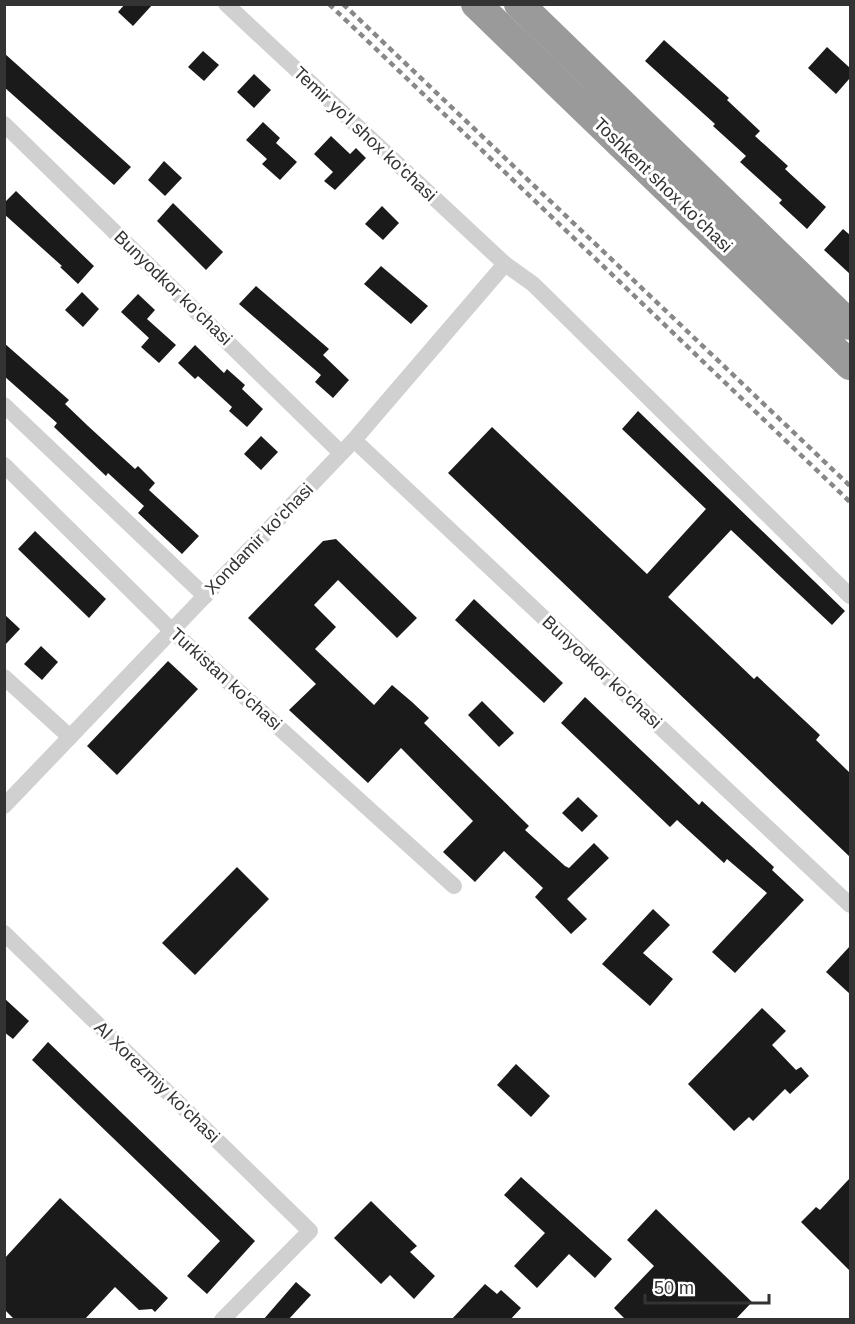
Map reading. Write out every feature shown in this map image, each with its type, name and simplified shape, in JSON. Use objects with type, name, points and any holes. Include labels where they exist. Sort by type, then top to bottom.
[{"type":"highway","name":"Toshkent shox ko'chasi","points":[[476,4],[850,365]]},
{"type":"highway","name":"Toshkent shox ko'chasi","points":[[519,4],[848,317]]},
{"type":"street","name":"Temir yo'l shox ko'chasi","points":[[226,4],[505,264],[533,284],[850,596]]},
{"type":"street","name":"Bunyodkor ko'chasi","points":[[4,124],[341,453]]},
{"type":"street","name":"Xondamir ko'chasi","points":[[4,806],[354,440],[505,264]]},
{"type":"street","points":[[4,405],[205,596]]},
{"type":"street","name":"Bunyodkor ko'chasi","points":[[354,440],[850,905]]},
{"type":"street","name":"Turkistan ko'chasi","points":[[4,465],[172,630],[454,886]]},
{"type":"street","points":[[4,677],[70,737]]},
{"type":"street","name":"Al Xorezmiy ko'chasi","points":[[4,933],[310,1231],[222,1320]]},
{"type":"building","points":[[125,4],[153,4],[133,26],[118,12]]},
{"type":"building","points":[[664,40],[729,98],[727,100],[760,131],[755,136],[788,166],[785,169],[826,207],[807,229],[779,203],[782,200],[740,162],[746,156],[713,126],[715,124],[645,61]]},
{"type":"building","points":[[827,47],[850,68],[850,78],[836,94],[808,68]]},
{"type":"building","points":[[203,51],[219,65],[204,81],[188,67]]},
{"type":"building","points":[[4,53],[131,167],[114,185],[4,87]]},
{"type":"building","points":[[254,74],[271,90],[254,108],[237,92]]},
{"type":"building","points":[[263,122],[280,138],[276,143],[297,162],[280,180],[262,164],[267,159],[246,140]]},
{"type":"building","points":[[331,136],[350,154],[356,148],[366,158],[335,190],[324,181],[333,172],[314,154]]},
{"type":"building","points":[[164,161],[182,178],[165,196],[148,180]]},
{"type":"building","points":[[16,191],[94,266],[78,284],[60,267],[62,266],[4,214],[4,203]]},
{"type":"building","points":[[173,203],[223,252],[206,270],[157,221]]},
{"type":"building","points":[[382,206],[399,223],[383,240],[365,224]]},
{"type":"building","points":[[843,229],[850,235],[850,274],[824,250]]},
{"type":"building","points":[[381,266],[428,306],[411,324],[364,284]]},
{"type":"building","points":[[256,286],[329,349],[323,355],[349,380],[333,398],[315,382],[321,375],[239,304]]},
{"type":"building","points":[[82,292],[99,309],[83,327],[65,310]]},
{"type":"building","points":[[138,294],[155,310],[147,319],[176,345],[159,363],[141,347],[149,338],[121,312]]},
{"type":"building","points":[[4,343],[69,400],[65,404],[88,426],[135,469],[138,466],[155,483],[149,490],[199,536],[182,554],[138,513],[144,506],[108,473],[106,476],[54,427],[57,423],[4,376]]},
{"type":"building","points":[[195,345],[224,373],[227,369],[245,385],[242,389],[263,409],[247,427],[229,411],[232,407],[198,376],[195,379],[178,363]]},
{"type":"building","points":[[638,411],[845,611],[832,625],[731,530],[668,597],[754,679],[757,676],[820,735],[816,740],[850,773],[850,857],[448,473],[492,427],[647,574],[706,509],[622,429]]},
{"type":"building","points":[[261,436],[278,452],[261,470],[244,454]]},
{"type":"building","points":[[35,531],[106,599],[89,618],[18,549]]},
{"type":"building","points":[[336,539],[417,618],[397,638],[338,580],[314,605],[336,627],[315,649],[374,705],[392,685],[412,702],[429,718],[424,723],[529,826],[525,830],[565,866],[569,868],[594,843],[609,858],[567,899],[587,919],[571,934],[535,897],[543,888],[504,851],[475,882],[443,852],[473,821],[401,748],[368,783],[289,710],[316,684],[248,618],[323,541]]},
{"type":"building","points":[[474,599],[563,683],[544,703],[455,620]]},
{"type":"building","points":[[4,614],[20,629],[4,646]]},
{"type":"building","points":[[41,646],[58,662],[42,680],[24,664]]},
{"type":"building","points":[[168,661],[198,689],[117,775],[87,746]]},
{"type":"building","points":[[585,697],[699,805],[702,801],[774,867],[772,870],[804,900],[735,973],[712,952],[767,893],[727,859],[724,863],[677,820],[670,827],[561,723]]},
{"type":"building","points":[[482,701],[514,733],[499,747],[468,715]]},
{"type":"building","points":[[578,797],[598,816],[582,832],[562,813]]},
{"type":"building","points":[[237,867],[269,899],[195,975],[162,943]]},
{"type":"building","points":[[653,909],[670,925],[643,953],[673,979],[650,1006],[602,964]]},
{"type":"building","points":[[850,946],[850,994],[826,972]]},
{"type":"building","points":[[4,998],[29,1021],[13,1039],[4,1032]]},
{"type":"building","points":[[762,1008],[786,1031],[772,1045],[796,1070],[801,1067],[809,1076],[790,1094],[785,1089],[753,1121],[749,1117],[734,1131],[688,1084]]},
{"type":"building","points":[[48,1042],[255,1241],[207,1294],[187,1276],[220,1241],[32,1060]]},
{"type":"building","points":[[516,1064],[550,1096],[531,1117],[497,1085]]},
{"type":"building","points":[[521,1177],[612,1259],[595,1278],[569,1254],[537,1288],[514,1266],[545,1233],[504,1195]]},
{"type":"building","points":[[850,1178],[850,1271],[801,1222],[816,1207],[820,1210]]},
{"type":"building","points":[[60,1198],[168,1298],[155,1312],[152,1309],[139,1310],[115,1287],[84,1320],[15,1320],[4,1309],[4,1259]]},
{"type":"building","points":[[371,1201],[417,1246],[410,1252],[435,1276],[414,1299],[390,1275],[381,1284],[334,1238]]},
{"type":"building","points":[[656,1209],[752,1302],[735,1320],[626,1320],[614,1308],[654,1266],[627,1240]]},
{"type":"building","points":[[296,1282],[311,1295],[288,1320],[263,1320]]},
{"type":"building","points":[[485,1284],[497,1294],[501,1290],[521,1308],[510,1320],[451,1320]]},
{"type":"railway","points":[[329,4],[850,502]]},
{"type":"railway","points":[[343,4],[850,486]]}]
